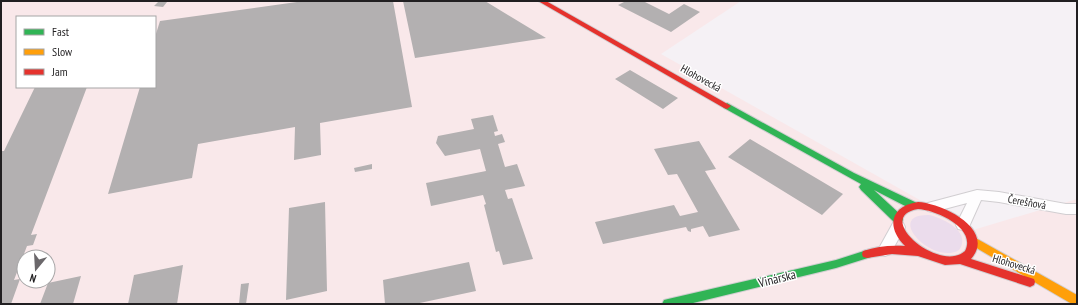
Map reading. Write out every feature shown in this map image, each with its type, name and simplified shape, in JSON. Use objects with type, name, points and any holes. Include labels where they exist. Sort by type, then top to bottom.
[{"type":"main road","name":"Hlohovecká","points":[[541,1],[851,175],[914,206]]},
{"type":"main road","name":"Hlohovecká","points":[[851,175],[898,223]]},
{"type":"main road","points":[[914,206],[933,207],[949,214],[963,225],[972,240],[973,245],[970,254],[961,260],[945,261],[932,258],[922,253],[906,241],[898,223],[903,210],[914,206]]},
{"type":"main road","name":"Hlohovecká","points":[[972,240],[1077,301]]},
{"type":"main road","name":"Vinárska","points":[[668,304],[847,261],[885,250],[922,253]]},
{"type":"main road","name":"Hlohovecká","points":[[961,260],[1059,291]]},
{"type":"street","points":[[963,225],[978,196]]},
{"type":"street","name":"Čerešňová","points":[[933,207],[978,196],[999,197],[1066,209],[1077,209]]},
{"type":"street","points":[[885,250],[898,223]]},
{"type":"shaded area","points":[[1,1],[741,1],[661,54],[973,230],[1077,199],[1077,304],[1,304]]},
{"type":"shaded area","points":[[929,215],[941,219],[959,232],[962,237],[962,243],[959,250],[948,253],[937,251],[926,246],[917,238],[911,230],[911,222],[916,217]]},
{"type":"building","points":[[159,1],[167,2],[163,7],[154,6]]},
{"type":"building","points":[[304,1],[393,1],[412,107],[320,123],[321,155],[294,160],[295,127],[198,144],[192,178],[108,194],[140,88],[156,88],[156,34],[160,21]]},
{"type":"building","points":[[403,1],[485,1],[546,38],[415,58]]},
{"type":"building","points":[[626,1],[643,1],[669,14],[684,4],[700,12],[671,32],[618,5]]},
{"type":"building","points":[[630,70],[678,98],[663,109],[615,79]]},
{"type":"building","points":[[35,88],[87,88],[31,235],[37,234],[33,245],[27,246],[26,249],[16,249],[16,275],[14,280],[16,280],[16,289],[11,304],[1,304],[1,151],[4,151]]},
{"type":"building","points":[[493,115],[498,131],[494,132],[495,136],[502,134],[505,142],[498,144],[505,167],[517,164],[525,186],[505,190],[508,199],[512,198],[533,259],[503,265],[499,251],[496,252],[484,205],[486,204],[483,195],[431,206],[426,183],[486,171],[480,149],[445,156],[436,143],[438,136],[474,129],[471,119]]},
{"type":"building","points":[[750,139],[843,194],[822,215],[728,157]]},
{"type":"building","points":[[699,141],[716,169],[705,171],[740,230],[709,237],[703,226],[691,229],[691,232],[688,231],[686,227],[603,244],[595,222],[674,205],[680,216],[698,212],[677,174],[668,175],[654,149]]},
{"type":"building","points":[[372,164],[372,169],[355,172],[354,168]]},
{"type":"building","points":[[325,202],[327,291],[286,300],[289,208]]},
{"type":"building","points":[[469,262],[476,291],[415,304],[385,304],[383,280]]},
{"type":"building","points":[[183,265],[177,304],[128,304],[134,275]]},
{"type":"building","points":[[81,276],[73,304],[40,304],[46,289],[56,289],[56,281]]},
{"type":"building","points":[[249,283],[246,304],[239,304],[241,284]]},
{"type":"traffic: fast","points":[[727,106],[851,175],[914,206]]},
{"type":"traffic: fast","points":[[864,187],[898,219]]},
{"type":"traffic: fast","points":[[668,304],[836,264],[867,254]]},
{"type":"traffic: slow","points":[[972,240],[1077,301]]},
{"type":"traffic: jam","points":[[541,1],[727,106]]},
{"type":"traffic: jam","points":[[867,254],[886,250],[905,250],[918,252],[924,253],[940,259],[956,261],[965,258],[970,252],[972,245],[970,234],[956,219],[940,210],[918,205],[911,206],[900,215],[898,228],[906,240],[912,246],[916,248],[919,251],[922,253]]},
{"type":"traffic: jam","points":[[961,260],[1030,282]]}]
